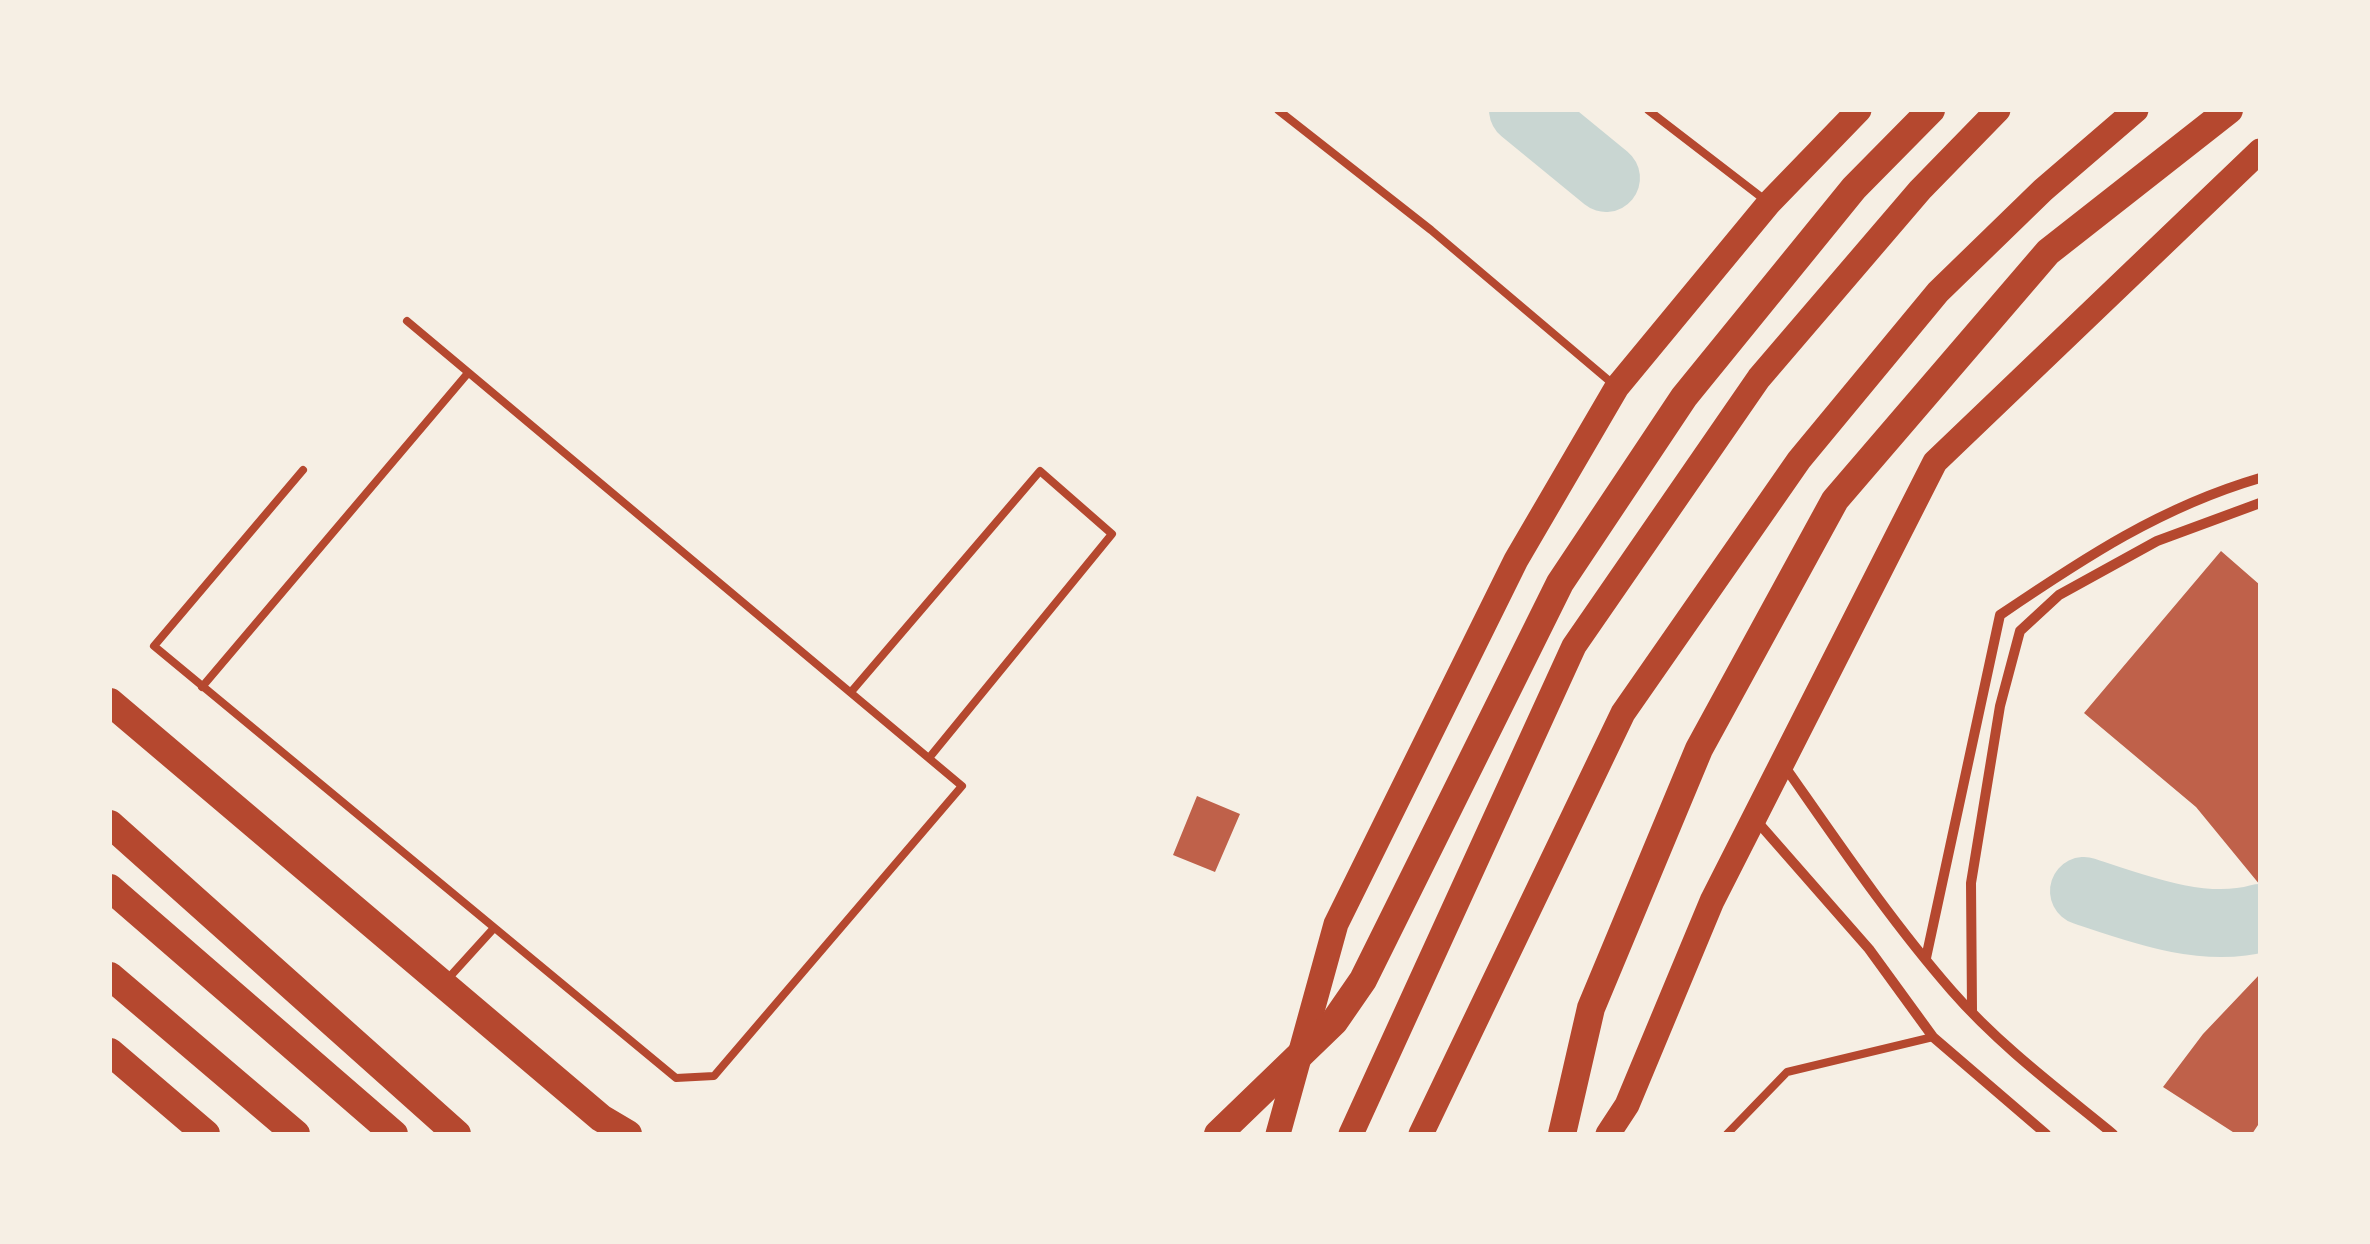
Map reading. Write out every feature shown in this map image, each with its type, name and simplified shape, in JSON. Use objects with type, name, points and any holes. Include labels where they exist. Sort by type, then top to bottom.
[{"type":"highway","points":[[1218,1134],[1334,1022],[1363,980],[1560,583],[1684,396],[1854,188],[1931,110]]},
{"type":"highway","points":[[1562,1134],[1590,1008],[1699,749],[1835,500],[2048,252],[2229,110]]},
{"type":"highway","points":[[110,702],[601,1118],[628,1134]]},
{"type":"highway","points":[[110,824],[457,1134]]},
{"type":"highway","points":[[110,888],[394,1134]]},
{"type":"highway","points":[[110,976],[296,1134]]},
{"type":"highway","points":[[110,1052],[206,1134]]},
{"type":"main road","points":[[1278,1134],[1336,924],[1516,560],[1617,387],[1769,202],[1859,110]]},
{"type":"main road","points":[[1352,1134],[1574,646],[1759,378],[1920,190],[1998,110]]},
{"type":"main road","points":[[1421,1134],[1624,713],[1799,460],[1938,292],[2043,190],[2136,110]]},
{"type":"main road","points":[[1608,1134],[1627,1105],[1712,901],[1935,462],[2260,152]]},
{"type":"street","points":[[1926,958],[2000,615],[2109,541],[2218,491],[2260,478]]},
{"type":"street","points":[[1972,1010],[1971,883],[2000,706],[2020,632],[2059,595],[2157,541],[2260,503]]},
{"type":"street","points":[[1783,763],[1926,958],[1972,1010],[2038,1074],[2113,1134]]},
{"type":"street","points":[[1755,818],[1869,949],[1934,1037],[2046,1134]]},
{"type":"lane","points":[[1278,110],[1431,230],[1617,387]]},
{"type":"lane","points":[[1648,110],[1769,202]]},
{"type":"lane","points":[[302,470],[154,646],[676,1078],[714,1076],[962,786],[406,321]]},
{"type":"lane","points":[[202,687],[468,373]]},
{"type":"lane","points":[[851,692],[1040,471],[1112,534],[929,758]]},
{"type":"lane","points":[[442,985],[494,928]]},
{"type":"lane","points":[[1728,1134],[1788,1072],[1934,1037]]},
{"type":"building","points":[[2221,551],[2260,585],[2260,885],[2196,807],[2084,713]]},
{"type":"building","points":[[1197,796],[1240,814],[1215,872],[1173,855]]},
{"type":"building","points":[[2260,974],[2260,1122],[2252,1134],[2236,1134],[2163,1087],[2203,1034]]},
{"type":"waterway","points":[[1523,110],[1606,178]]},
{"type":"waterway","points":[[2084,891],[2149,912],[2194,921],[2239,922],[2260,918]]}]
